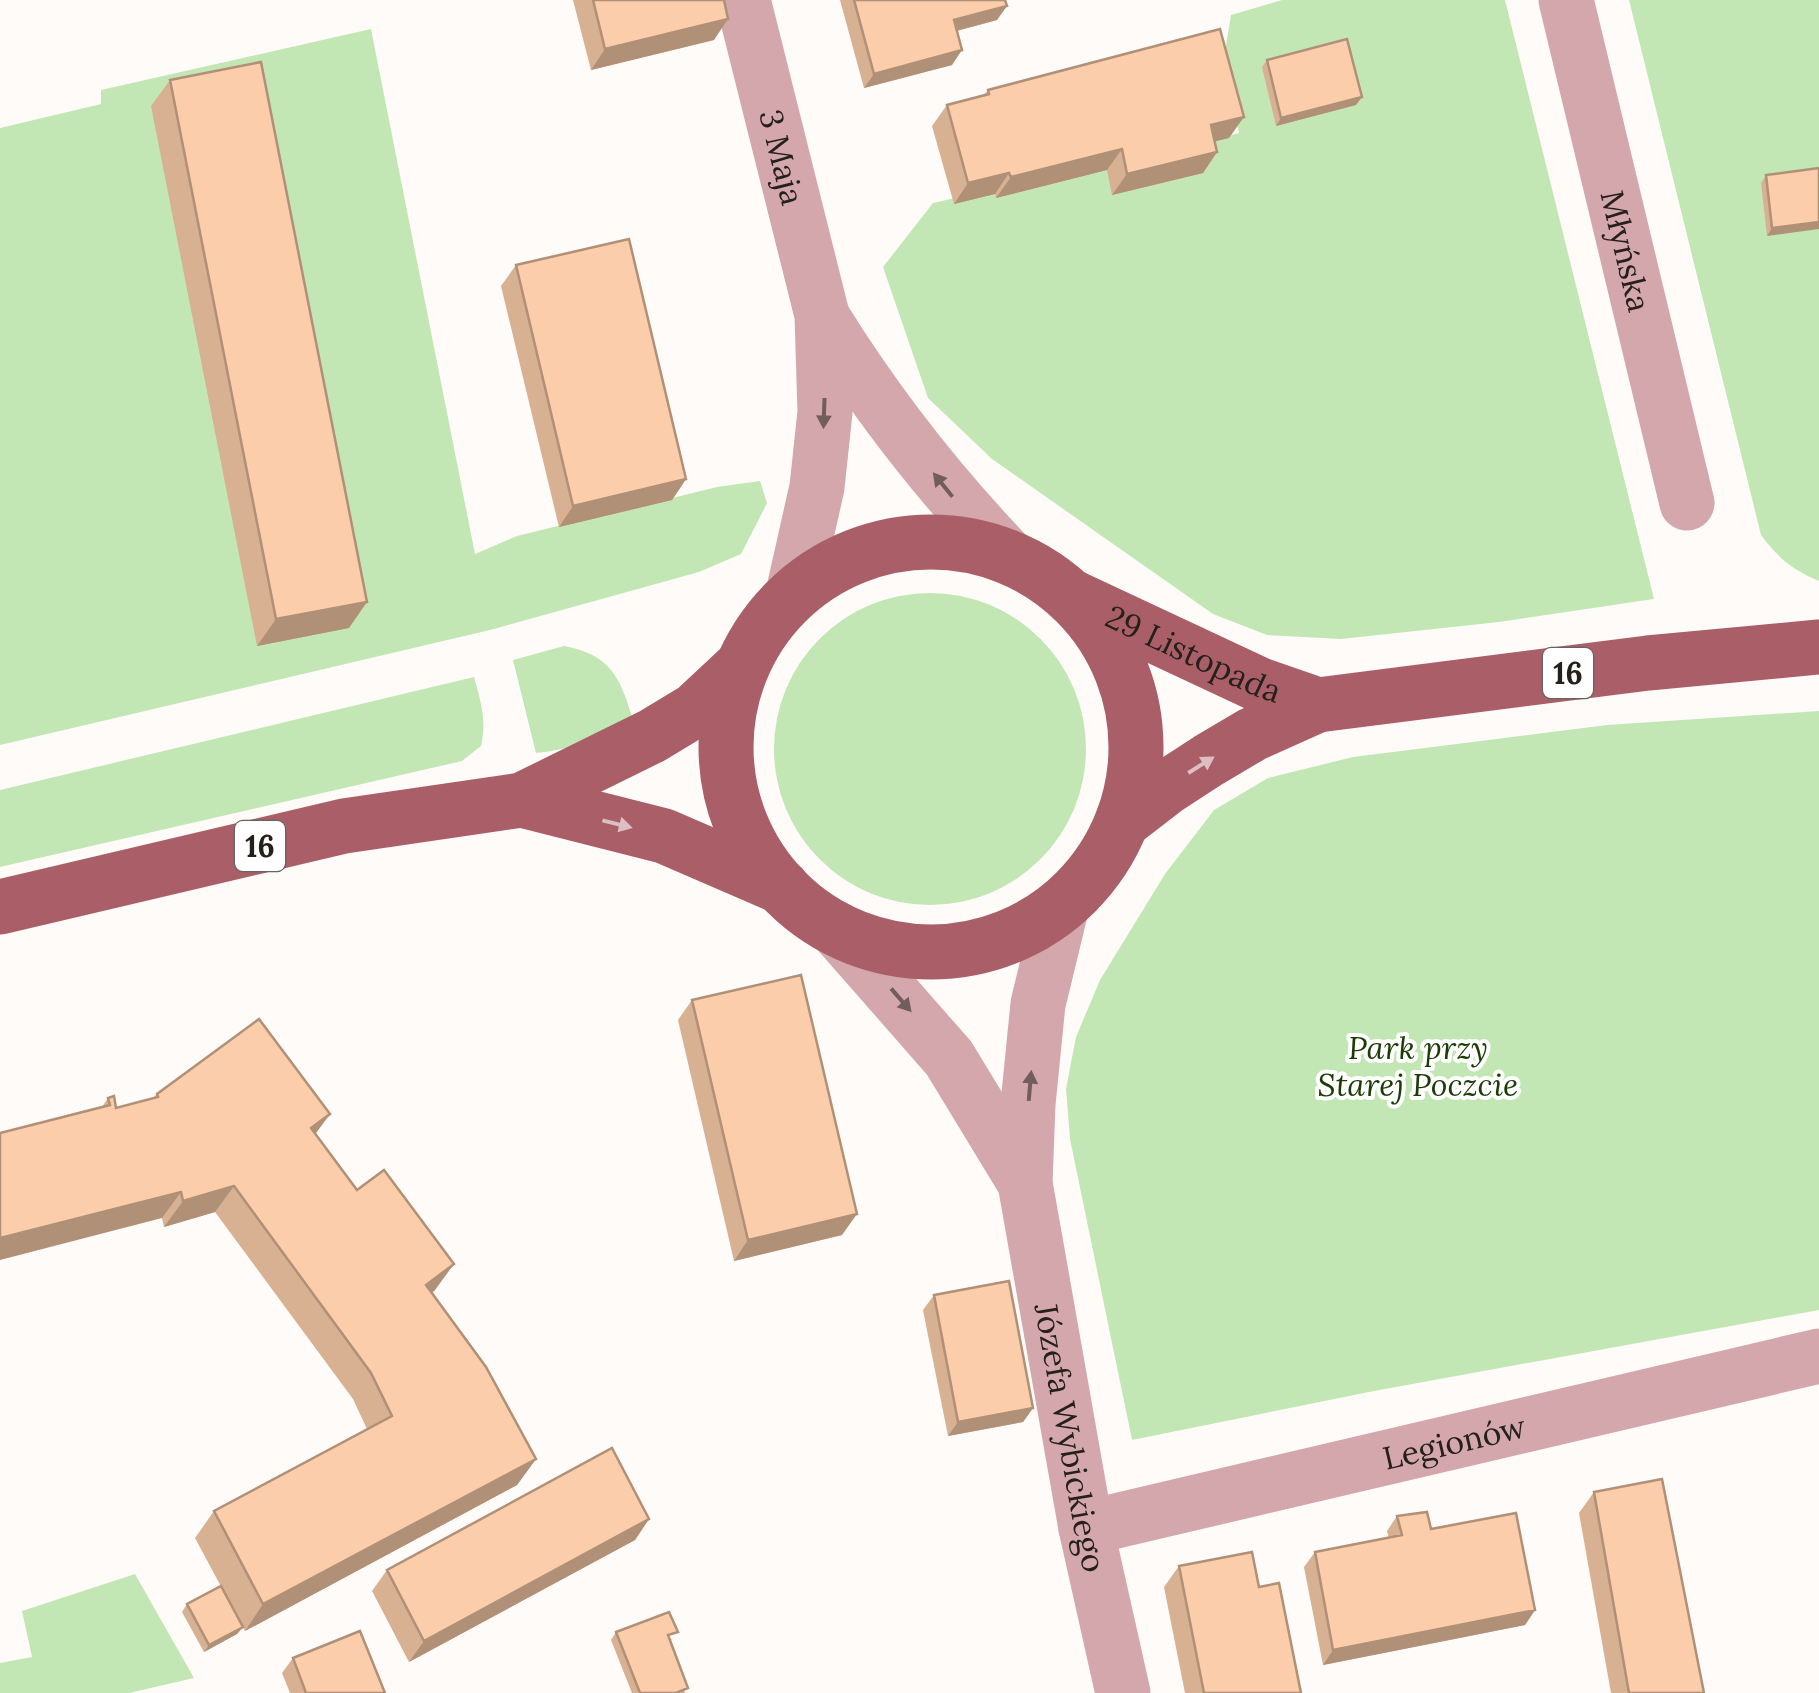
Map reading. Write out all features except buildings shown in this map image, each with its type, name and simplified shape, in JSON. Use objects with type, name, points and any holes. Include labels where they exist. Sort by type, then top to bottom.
[{"type":"main road","points":[[953,542],[1009,557],[1043,574],[1072,598],[1104,636],[1125,679],[1136,726],[1135,775],[1122,822],[1098,867],[1062,905],[1003,939],[935,952],[883,946],[835,928],[782,887],[758,856],[740,821],[729,783],[726,744],[730,704],[741,667],[772,616],[793,594],[841,562],[896,543],[953,542]]},
{"type":"main road","name":"29 Listopada","points":[[1072,598],[1260,685],[1318,705]]},
{"type":"main road","name":"29 Listopada","points":[[1122,822],[1208,760],[1252,734],[1318,705],[1648,662],[1819,646]]},
{"type":"main road","name":"16","points":[[0,907],[344,826],[522,800],[667,728],[695,710],[741,667]]},
{"type":"main road","name":"16","points":[[522,800],[664,836],[782,887]]},
{"type":"street","name":"3 Maja","points":[[743,0],[822,315],[826,412],[817,488],[793,594]]},
{"type":"street","name":"Młyńska","points":[[1566,0],[1687,503]]},
{"type":"street","name":"3 Maja","points":[[822,315],[897,428],[960,506],[1009,557]]},
{"type":"street","name":"Józefa Wybickiego","points":[[1062,905],[1038,1004],[1025,1183],[1086,1528],[1123,1693]]},
{"type":"street","name":"Józefa Wybickiego","points":[[835,928],[949,1058],[1025,1183]]},
{"type":"street","name":"Legionów","points":[[1086,1528],[1819,1356]]},
{"type":"green space","points":[[1282,0],[1505,0],[1654,599],[1499,622],[1341,639],[1267,635],[1213,614],[992,459],[928,398],[883,267],[933,203],[1239,133],[1223,64],[1231,15]]},
{"type":"green space","points":[[1629,0],[1819,0],[1819,581],[1787,562],[1761,535]]},
{"type":"green space","points":[[371,29],[475,554],[517,536],[717,487],[760,481],[767,503],[741,554],[699,572],[490,630],[0,745],[0,128],[101,104],[101,90]]},
{"type":"green space","points":[[945,593],[975,599],[1004,611],[1041,638],[1074,689],[1083,718],[1083,780],[1074,809],[1041,860],[1004,887],[975,899],[915,905],[885,899],[856,887],[809,848],[792,823],[780,794],[774,734],[780,704],[792,675],[831,628],[856,611],[885,599]]},
{"type":"green space","points":[[564,646],[593,655],[611,670],[633,720],[586,742],[536,753],[513,660]]},
{"type":"green space","points":[[474,677],[483,737],[481,746],[462,761],[0,867],[0,790]]},
{"type":"green space","name":"Park przy Starej Poczcie","points":[[1819,711],[1819,1310],[1374,1391],[1132,1440],[1070,1139],[1066,1089],[1076,1037],[1100,980],[1165,874],[1214,810],[1268,778],[1353,757],[1607,725]]},
{"type":"green space","points":[[135,1574],[194,1678],[129,1693],[0,1693],[0,1663],[32,1657],[22,1611]]}]
